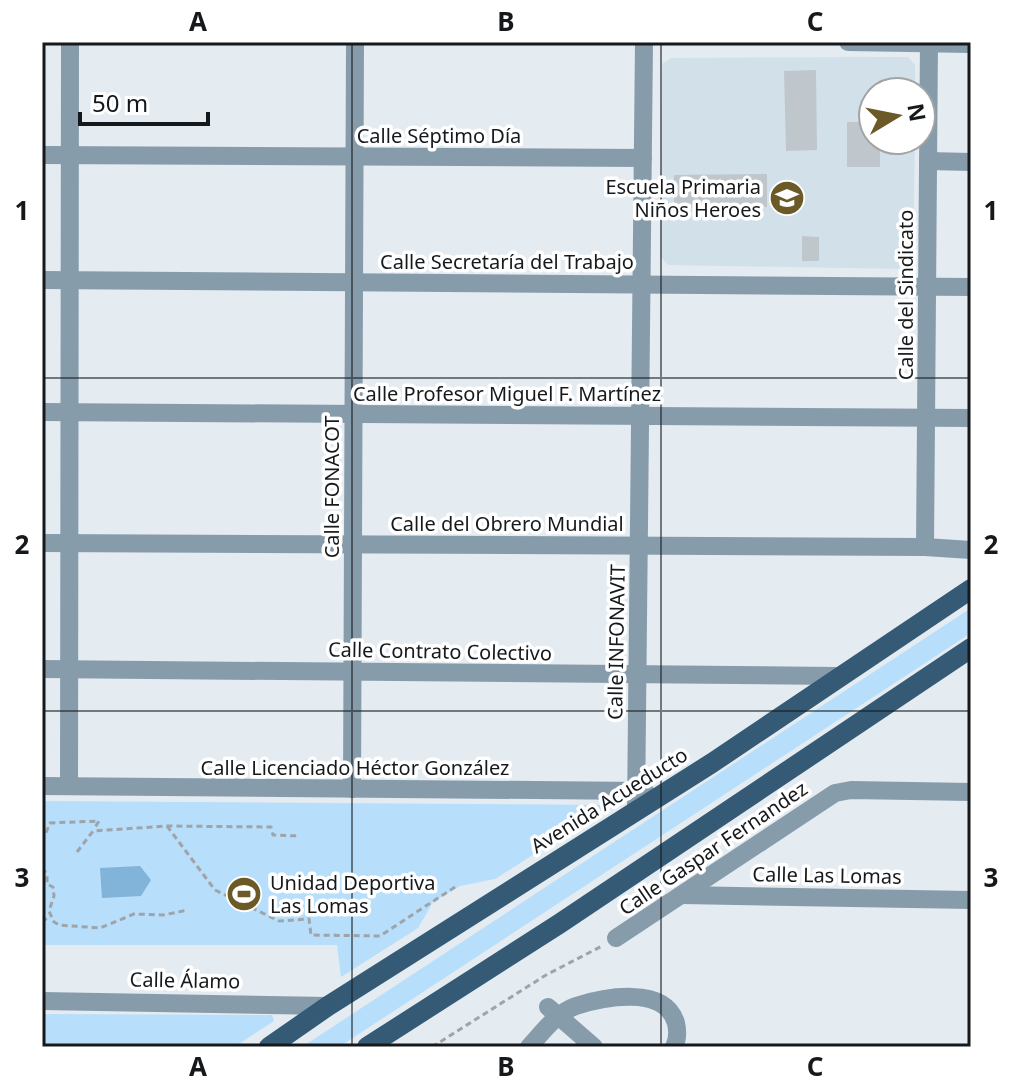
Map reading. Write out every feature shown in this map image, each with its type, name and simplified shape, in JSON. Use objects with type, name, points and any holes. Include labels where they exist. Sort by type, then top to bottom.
[{"type":"main road","name":"Avenida Acueducto","points":[[269,1047],[636,801],[668,791],[971,589]]},
{"type":"main road","points":[[367,1047],[559,924],[971,648]]},
{"type":"street","points":[[69,786],[70,42]]},
{"type":"street","name":"Calle FONACOT","points":[[352,789],[355,42]]},
{"type":"street","name":"Calle INFONAVIT","points":[[636,801],[644,42]]},
{"type":"street","points":[[848,42],[971,44]]},
{"type":"street","name":"Calle del Sindicato","points":[[925,547],[929,43]]},
{"type":"street","name":"Calle Séptimo Día","points":[[42,155],[643,158]]},
{"type":"street","points":[[928,161],[971,162]]},
{"type":"street","name":"Calle Secretaría del Trabajo","points":[[42,280],[971,287]]},
{"type":"street","name":"Calle Profesor Miguel F. Martínez","points":[[42,412],[971,418]]},
{"type":"street","name":"Calle del Obrero Mundial","points":[[42,543],[925,547],[971,550]]},
{"type":"street","name":"Calle Contrato Colectivo","points":[[42,669],[838,676]]},
{"type":"street","name":"Calle Licenciado Héctor González","points":[[42,786],[352,789],[636,801]]},
{"type":"street","name":"Calle Gaspar Fernandez","points":[[616,938],[835,793],[851,790],[971,792]]},
{"type":"street","name":"Calle Las Lomas","points":[[682,895],[971,900]]},
{"type":"street","points":[[529,1047],[553,1011],[628,997],[650,998],[665,1006],[675,1019],[678,1033],[674,1047]]},
{"type":"street","name":"Calle Álamo","points":[[42,1001],[328,1006]]},
{"type":"street","points":[[553,1011],[594,1047]]},
{"type":"path","points":[[42,842],[50,823],[99,821],[77,852]]},
{"type":"path","points":[[93,831],[167,826],[271,827],[273,835],[300,836]]},
{"type":"path","points":[[167,826],[215,890],[279,921],[309,919],[311,935],[380,936],[458,885]]},
{"type":"path","points":[[42,868],[47,874],[47,884],[53,887],[51,915],[59,925],[100,928],[134,914],[163,915],[188,910]]},
{"type":"path","points":[[42,922],[51,915]]},
{"type":"path","points":[[432,1047],[546,975],[616,938]]},
{"type":"shaded area","name":"Escuela Primaria Niños Heroes","points":[[908,57],[915,65],[915,76],[857,76],[857,156],[915,156],[913,261],[903,269],[668,265],[660,256],[662,64],[671,58]]},
{"type":"shaded area","points":[[971,608],[971,633],[339,1047],[302,1047]]},
{"type":"shaded area","name":"Unidad Deportiva Las Lomas","points":[[42,801],[611,805],[495,879],[460,886],[433,902],[418,928],[341,977],[337,945],[42,945]]},
{"type":"shaded area","points":[[140,866],[151,880],[141,896],[102,898],[100,868]]},
{"type":"shaded area","points":[[42,1014],[272,1015],[274,1021],[234,1047],[42,1047]]},
{"type":"building","points":[[816,70],[817,150],[786,151],[784,71]]},
{"type":"building","points":[[847,122],[857,122],[857,156],[880,156],[880,167],[847,167]]},
{"type":"building","points":[[767,174],[767,207],[674,208],[674,175]]},
{"type":"building","points":[[802,236],[819,237],[819,261],[802,261]]},
{"type":"place","name":"Escuela Primaria Niños Heroes","points":[[787,198]]},
{"type":"place","name":"Unidad Deportiva Las Lomas","points":[[244,894]]}]
